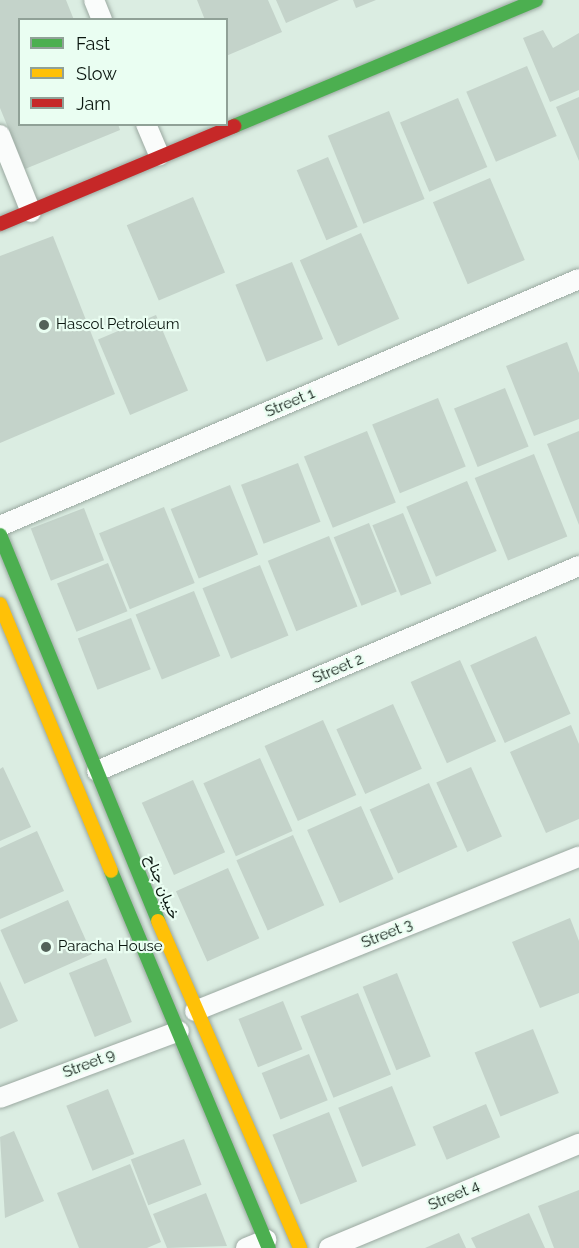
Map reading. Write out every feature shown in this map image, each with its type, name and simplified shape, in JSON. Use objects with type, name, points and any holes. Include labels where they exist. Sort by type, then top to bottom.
[{"type":"main road","points":[[0,224],[159,155],[536,0]]},
{"type":"main road","name":"خیبان جناح","points":[[0,535],[195,1011],[300,1248]]},
{"type":"main road","points":[[0,604],[267,1244]]},
{"type":"street","points":[[94,0],[101,18]]},
{"type":"street","points":[[147,126],[159,155]]},
{"type":"street","points":[[0,135],[31,212]]},
{"type":"street","name":"Street 1","points":[[0,526],[579,279]]},
{"type":"street","name":"Street 2","points":[[97,771],[579,566]]},
{"type":"street","name":"Street 3","points":[[195,1011],[579,857]]},
{"type":"street","name":"Street 9","points":[[0,1098],[179,1031]]},
{"type":"street","name":"Street 4","points":[[329,1248],[579,1144]]},
{"type":"street","points":[[246,1248],[267,1244]]},
{"type":"building","points":[[0,0],[66,0],[73,18],[18,18],[18,126],[119,126],[120,130],[25,169],[0,108]]},
{"type":"building","points":[[197,0],[268,0],[282,32],[228,55],[228,18],[204,18]]},
{"type":"building","points":[[276,0],[339,0],[286,23]]},
{"type":"building","points":[[353,0],[376,0],[356,8]]},
{"type":"building","points":[[543,30],[553,48],[579,33],[579,90],[550,102],[523,38]]},
{"type":"building","points":[[527,66],[557,136],[496,162],[466,92]]},
{"type":"building","points":[[579,97],[579,161],[556,107]]},
{"type":"building","points":[[458,98],[487,167],[429,192],[400,123]]},
{"type":"building","points":[[389,111],[425,199],[363,224],[328,136]]},
{"type":"building","points":[[328,157],[358,227],[326,240],[297,170]]},
{"type":"building","points":[[490,178],[525,260],[468,284],[433,202]]},
{"type":"building","points":[[193,197],[225,272],[159,301],[127,225]]},
{"type":"building","points":[[361,233],[399,319],[338,346],[300,260]]},
{"type":"building","name":"Hascol Petroleum","points":[[53,236],[115,394],[0,443],[0,256]]},
{"type":"building","points":[[292,262],[323,339],[267,362],[235,285]]},
{"type":"building","points":[[156,315],[188,390],[130,415],[98,340]]},
{"type":"building","points":[[567,342],[579,373],[579,419],[534,436],[506,366]]},
{"type":"building","points":[[505,388],[529,446],[478,467],[454,409]]},
{"type":"building","points":[[438,398],[466,467],[400,493],[372,425]]},
{"type":"building","points":[[367,431],[396,502],[333,528],[304,456]]},
{"type":"building","points":[[579,431],[579,525],[547,444]]},
{"type":"building","points":[[534,454],[567,537],[508,560],[475,478]]},
{"type":"building","points":[[298,463],[321,522],[264,544],[241,485]]},
{"type":"building","points":[[467,481],[497,551],[436,577],[406,507]]},
{"type":"building","points":[[230,485],[258,555],[199,579],[171,509]]},
{"type":"building","points":[[164,507],[195,583],[130,609],[99,533]]},
{"type":"building","points":[[84,508],[104,560],[51,581],[31,528]]},
{"type":"building","points":[[403,513],[431,583],[401,596],[372,525]]},
{"type":"building","points":[[369,523],[397,592],[361,606],[334,537]]},
{"type":"building","points":[[329,536],[357,606],[296,631],[268,561]]},
{"type":"building","points":[[108,563],[127,611],[76,632],[57,584]]},
{"type":"building","points":[[260,565],[288,635],[231,659],[203,588]]},
{"type":"building","points":[[194,591],[220,656],[162,680],[136,615]]},
{"type":"building","points":[[131,618],[151,669],[97,690],[78,638]]},
{"type":"building","points":[[536,636],[571,714],[505,743],[470,665]]},
{"type":"building","points":[[460,660],[496,741],[447,763],[411,682]]},
{"type":"building","points":[[393,704],[422,769],[365,794],[336,729]]},
{"type":"building","points":[[323,720],[356,795],[298,821],[265,746]]},
{"type":"building","points":[[571,725],[579,744],[579,819],[546,833],[510,752]]},
{"type":"building","points":[[260,758],[293,831],[236,856],[203,783]]},
{"type":"building","points":[[3,767],[31,827],[0,841],[0,769]]},
{"type":"building","points":[[471,767],[502,836],[467,852],[436,782]]},
{"type":"building","points":[[193,780],[225,852],[174,875],[142,803]]},
{"type":"building","points":[[429,783],[457,847],[398,873],[370,809]]},
{"type":"building","points":[[361,806],[394,879],[340,903],[307,830]]},
{"type":"building","points":[[37,831],[64,891],[0,919],[0,848]]},
{"type":"building","points":[[293,835],[324,905],[268,931],[236,860]]},
{"type":"building","points":[[228,868],[259,938],[207,962],[176,891]]},
{"type":"building","name":"Paracha House","points":[[68,900],[92,954],[24,984],[0,930]]},
{"type":"building","points":[[570,918],[579,941],[579,993],[540,1008],[512,942]]},
{"type":"building","points":[[106,958],[132,1022],[95,1037],[69,973]]},
{"type":"building","points":[[397,973],[431,1056],[396,1070],[363,987]]},
{"type":"building","points":[[0,981],[18,1021],[0,1029]]},
{"type":"building","points":[[358,993],[391,1075],[333,1098],[301,1016]]},
{"type":"building","points":[[283,1001],[302,1049],[258,1067],[238,1019]]},
{"type":"building","points":[[533,1029],[559,1093],[500,1117],[475,1053]]},
{"type":"building","points":[[309,1054],[328,1100],[280,1119],[262,1073]]},
{"type":"building","points":[[392,1086],[416,1145],[362,1167],[338,1108]]},
{"type":"building","points":[[108,1089],[134,1154],[92,1171],[66,1106]]},
{"type":"building","points":[[486,1104],[500,1137],[447,1160],[433,1127]]},
{"type":"building","points":[[329,1112],[357,1182],[301,1204],[272,1135]]},
{"type":"building","points":[[14,1131],[44,1201],[5,1218],[0,1137]]},
{"type":"building","points":[[184,1139],[202,1185],[148,1205],[131,1159]]},
{"type":"building","points":[[130,1164],[161,1242],[147,1248],[79,1248],[57,1193]]},
{"type":"building","points":[[579,1190],[579,1248],[554,1248],[538,1206]]},
{"type":"building","points":[[206,1193],[227,1246],[167,1248],[153,1214]]},
{"type":"building","points":[[529,1213],[545,1248],[476,1248],[471,1238]]},
{"type":"building","points":[[459,1233],[466,1248],[425,1248]]},
{"type":"traffic: fast","points":[[234,126],[536,0]]},
{"type":"traffic: fast","points":[[0,535],[158,921]]},
{"type":"traffic: fast","points":[[111,871],[269,1248]]},
{"type":"traffic: slow","points":[[0,604],[111,871]]},
{"type":"traffic: slow","points":[[158,921],[300,1248]]},
{"type":"traffic: jam","points":[[0,224],[234,126]]},
{"type":"place","name":"Hascol Petroleum","points":[[44,325]]},
{"type":"place","name":"Paracha House","points":[[46,947]]}]
